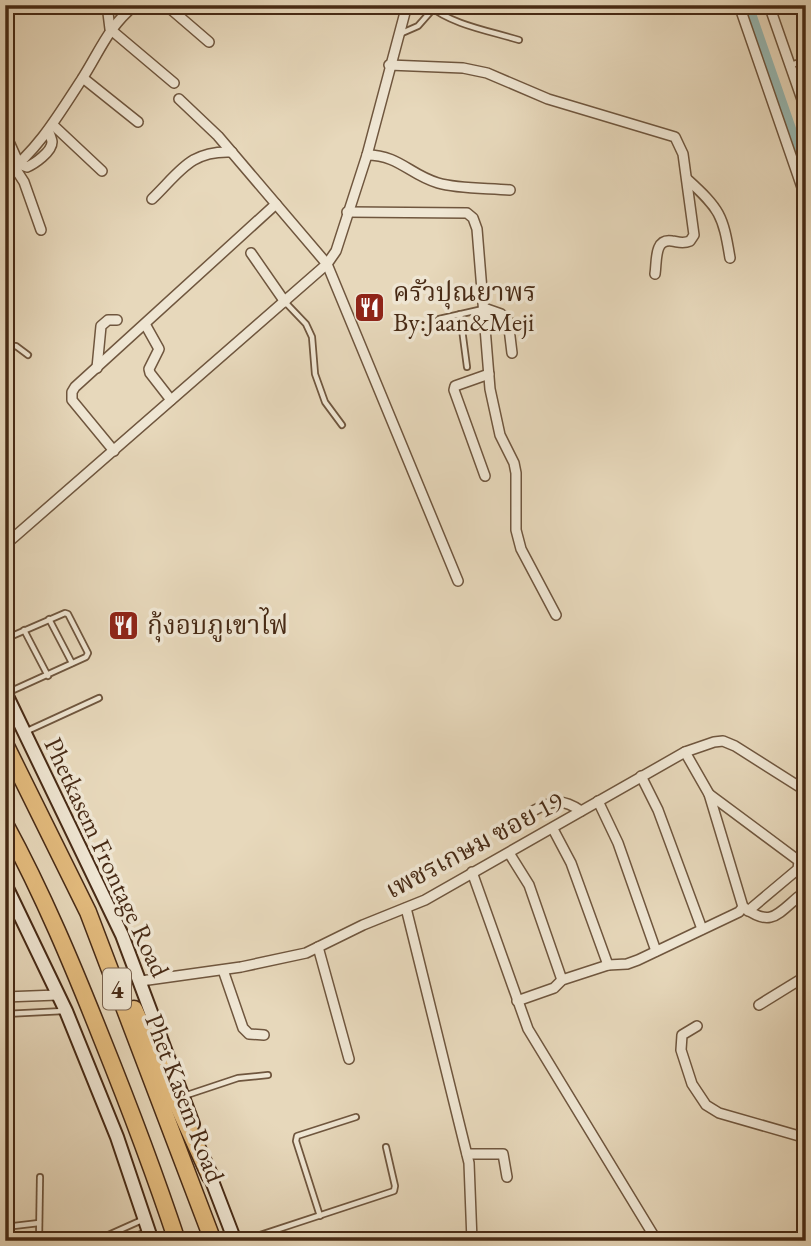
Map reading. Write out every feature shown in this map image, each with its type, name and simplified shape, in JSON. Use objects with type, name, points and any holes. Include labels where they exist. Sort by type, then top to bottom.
[{"type":"highway","name":"Phet Kasem Road","points":[[5,744],[88,912],[213,1241]]},
{"type":"highway","name":"Phet Kasem Road","points":[[5,824],[66,948],[151,1161],[177,1241]]},
{"type":"highway","points":[[88,912],[163,1069],[209,1175]]},
{"type":"main road","name":"Phetkasem Frontage Road","points":[[6,692],[122,935],[184,1096],[209,1175],[235,1241]]},
{"type":"main road","name":"4","points":[[5,884],[65,1011],[117,1137],[148,1230]]},
{"type":"street","points":[[107,5],[110,29],[174,83]]},
{"type":"street","points":[[5,175],[17,166],[50,128],[83,78],[110,29],[135,5]]},
{"type":"street","points":[[166,5],[209,42]]},
{"type":"street","points":[[5,545],[327,264],[336,251],[367,155],[407,5]]},
{"type":"street","points":[[739,5],[806,199]]},
{"type":"street","points":[[769,5],[806,111]]},
{"type":"street","points":[[389,65],[463,68],[488,72],[548,99],[675,137],[687,179],[694,235],[690,241],[684,243],[667,240],[661,242],[655,274]]},
{"type":"street","points":[[83,78],[138,122]]},
{"type":"street","points":[[179,99],[232,152],[327,264],[458,580]]},
{"type":"street","points":[[50,128],[102,171]]},
{"type":"street","points":[[5,133],[41,230]]},
{"type":"street","points":[[152,199],[199,155],[216,151],[232,152]]},
{"type":"street","points":[[367,155],[390,158],[440,184],[510,190]]},
{"type":"street","points":[[687,179],[719,213],[730,258]]},
{"type":"street","points":[[114,451],[71,396],[75,387],[276,204]]},
{"type":"street","points":[[347,212],[467,213],[473,218],[477,229],[489,374],[500,435],[516,473],[516,530],[521,549],[555,615]]},
{"type":"street","points":[[251,253],[285,302]]},
{"type":"street","points":[[484,308],[501,314],[508,320],[512,353]]},
{"type":"street","points":[[97,368],[101,326],[108,320],[117,320]]},
{"type":"street","points":[[145,324],[159,349],[149,369],[150,373],[170,400]]},
{"type":"street","points":[[485,476],[454,390],[455,386],[462,382],[489,374]]},
{"type":"street","name":"เพชรเกษม ซอย 19","points":[[141,981],[223,970],[296,955],[318,947],[425,900],[685,752],[723,741],[806,791]]},
{"type":"street","points":[[685,752],[709,794],[746,909],[756,917],[767,919],[778,914],[798,897]]},
{"type":"street","points":[[641,776],[658,810],[702,929]]},
{"type":"street","points":[[517,1001],[554,988],[562,980],[608,965],[627,964],[746,909],[798,869],[799,861],[709,794]]},
{"type":"street","points":[[598,801],[618,843],[656,951]]},
{"type":"street","points":[[531,813],[554,802],[570,803],[581,811]]},
{"type":"street","points":[[553,828],[571,863],[608,965]]},
{"type":"street","points":[[509,853],[529,885],[562,980]]},
{"type":"street","points":[[472,872],[527,1029],[657,1241]]},
{"type":"street","points":[[406,908],[467,1154],[472,1241]]},
{"type":"street","points":[[318,947],[349,1059]]},
{"type":"street","points":[[223,970],[243,1028],[249,1034],[264,1035]]},
{"type":"street","points":[[759,1005],[806,976]]},
{"type":"street","points":[[5,997],[57,995]]},
{"type":"street","points":[[696,1026],[682,1035],[681,1050],[692,1084],[706,1104],[719,1112],[806,1138]]},
{"type":"street","points":[[467,1154],[503,1154],[507,1177]]},
{"type":"lane","points":[[398,35],[418,26],[430,7],[469,25],[519,40]]},
{"type":"lane","points":[[790,65],[806,60]]},
{"type":"lane","points":[[285,302],[306,324],[312,337],[315,374],[325,401],[342,425]]},
{"type":"lane","points":[[439,319],[484,308]]},
{"type":"lane","points":[[460,314],[467,367]]},
{"type":"lane","points":[[5,347],[16,346],[28,355]]},
{"type":"lane","points":[[5,639],[61,613],[68,614],[87,649],[86,657],[48,676],[6,692]]},
{"type":"lane","points":[[49,619],[72,663]]},
{"type":"lane","points":[[24,630],[48,676]]},
{"type":"lane","points":[[24,733],[99,698]]},
{"type":"lane","points":[[5,1014],[65,1011]]},
{"type":"lane","points":[[184,1096],[238,1078],[268,1075]]},
{"type":"lane","points":[[320,1216],[296,1141],[297,1136],[356,1117]]},
{"type":"lane","points":[[242,1241],[394,1191],[386,1147]]},
{"type":"lane","points":[[39,1241],[40,1177]]},
{"type":"lane","points":[[6,1241],[5,1227],[39,1223]]},
{"type":"lane","points":[[95,1241],[148,1230]]},
{"type":"lane","points":[[126,1241],[148,1230]]},
{"type":"waterway","points":[[747,5],[806,175]]},
{"type":"place","name":"ครัวปุณยาพร By:Jaan&Meji","points":[[370,307]]},
{"type":"place","name":"กุ้งอบภูเขาไฟ","points":[[124,625]]}]
